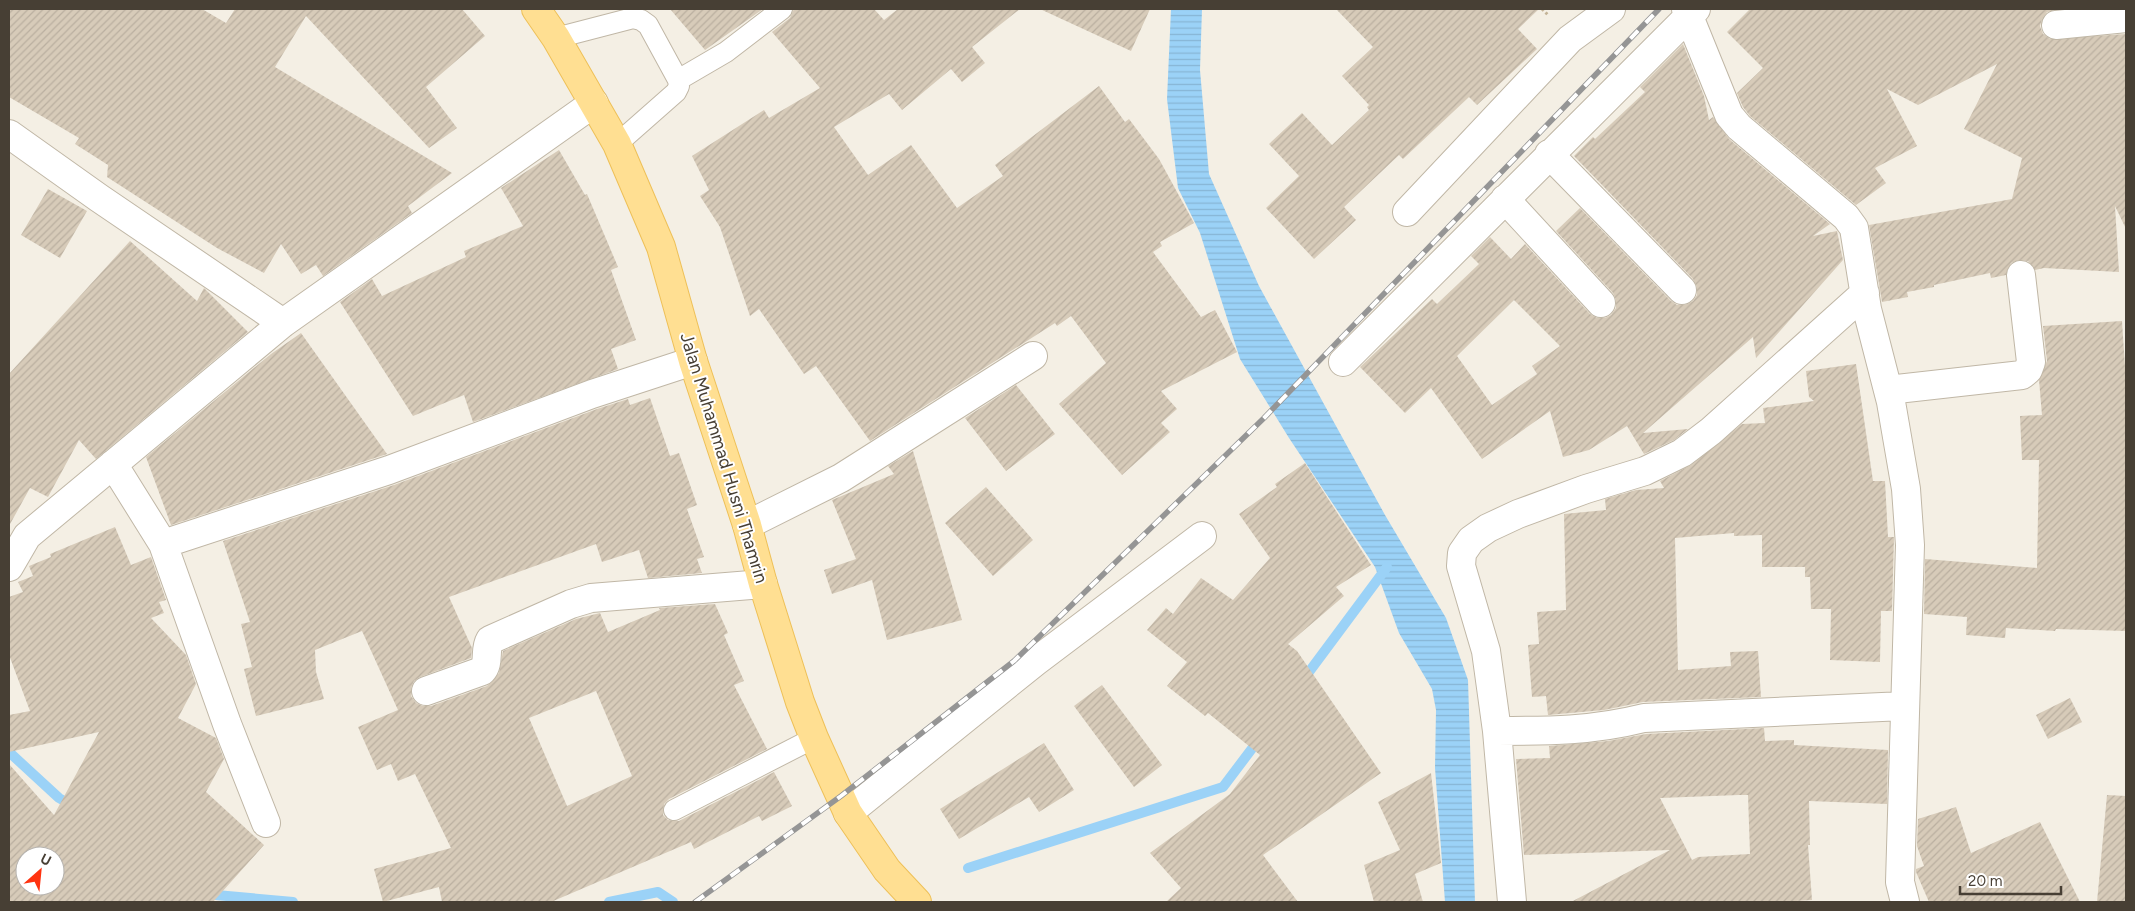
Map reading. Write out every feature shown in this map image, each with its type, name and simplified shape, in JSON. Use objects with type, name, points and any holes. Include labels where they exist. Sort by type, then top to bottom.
[{"type":"main road","name":"Jalan Muhammad Husni Thamrin","points":[[536,9],[556,38],[617,144],[661,247],[693,361],[747,525],[763,584],[800,702],[814,738],[848,813],[887,870],[917,902]]},
{"type":"street","points":[[1407,212],[1570,39],[1611,9]]},
{"type":"street","points":[[1343,362],[1690,11],[1729,115],[1739,127],[1850,221],[1854,228],[1865,293],[1888,390],[1906,489],[1910,545],[1900,882],[1905,902]]},
{"type":"street","points":[[2056,25],[2126,18]]},
{"type":"street","points":[[9,567],[18,532],[113,464],[283,322],[594,103]]},
{"type":"street","points":[[9,134],[98,198],[283,322]]},
{"type":"street","points":[[1550,154],[1682,290]]},
{"type":"street","points":[[1505,199],[1601,304]]},
{"type":"street","points":[[1888,390],[2022,375],[2028,370],[2031,362],[2021,275]]},
{"type":"street","points":[[1512,902],[1497,731],[1486,651],[1461,566],[1462,553],[1471,540],[1518,514],[1646,471],[1682,454],[1711,431],[1865,293]]},
{"type":"street","points":[[747,525],[841,478],[1033,356]]},
{"type":"street","points":[[163,544],[389,470],[592,394],[693,361]]},
{"type":"street","points":[[113,464],[163,544],[224,715],[266,823]]},
{"type":"street","points":[[848,813],[1035,662],[1202,536]]},
{"type":"street","points":[[426,692],[482,671],[486,667],[490,640],[571,604],[604,596],[763,584]]},
{"type":"street","points":[[1497,731],[1569,731],[1607,727],[1644,718],[1904,706]]},
{"type":"lane","points":[[678,80],[726,52],[782,9]]},
{"type":"lane","points":[[556,38],[633,18],[641,20],[648,25],[678,80],[679,86],[676,92],[617,144]]},
{"type":"lane","points":[[674,810],[814,738]]},
{"type":"water","points":[[1171,9],[1202,9],[1200,70],[1209,174],[1259,286],[1385,515],[1446,618],[1468,680],[1475,902],[1445,902],[1435,768],[1436,710],[1432,689],[1399,633],[1375,567],[1289,438],[1240,359],[1200,233],[1178,188],[1167,99]]},
{"type":"building","points":[[9,9],[202,9],[226,23],[235,9],[462,9],[485,36],[426,87],[457,128],[429,148],[306,16],[275,67],[452,173],[408,206],[412,213],[323,276],[316,265],[301,274],[281,244],[264,273],[217,248],[107,177],[108,165],[75,144],[79,138],[9,97]]},
{"type":"building","points":[[670,9],[763,9],[705,50]]},
{"type":"building","points":[[794,9],[874,9],[884,20],[898,9],[1020,9],[972,47],[985,63],[962,82],[951,69],[902,110],[889,94],[834,127],[868,175],[911,145],[957,208],[1003,176],[995,165],[1099,86],[1125,122],[1129,119],[1159,159],[1194,223],[1160,242],[1162,246],[1153,252],[1201,317],[1215,310],[1237,352],[1161,391],[1177,409],[1161,423],[1170,432],[1122,475],[1059,404],[1106,363],[1071,316],[1057,326],[1055,323],[870,441],[816,366],[804,374],[759,309],[750,316],[720,227],[700,196],[709,190],[692,156],[764,110],[769,118],[820,88],[772,32],[790,18]]},
{"type":"building","points":[[1040,9],[1150,9],[1131,51]]},
{"type":"building","points":[[1336,9],[1539,9],[1518,29],[1537,49],[1477,105],[1469,97],[1403,159],[1399,155],[1344,207],[1356,220],[1314,259],[1266,208],[1299,176],[1269,144],[1302,113],[1332,145],[1369,110],[1367,107],[1369,105],[1342,76],[1373,47]]},
{"type":"building","points":[[1750,9],[2061,9],[2047,12],[2042,19],[2040,26],[2043,34],[2050,39],[2126,34],[2126,229],[2115,206],[2119,272],[2044,268],[2035,270],[2028,261],[2019,260],[2011,263],[2006,275],[1991,278],[1990,273],[1934,285],[1934,287],[1907,292],[1908,297],[1882,302],[1869,225],[2012,199],[2022,158],[1964,129],[1997,64],[1918,105],[1887,89],[1917,146],[1875,168],[1886,183],[1856,205],[1750,116],[1743,107],[1737,93],[1763,68],[1727,32]]},
{"type":"building","points":[[1683,44],[1704,96],[1709,120],[1713,117],[1729,139],[1830,224],[1813,236],[1837,231],[1843,260],[1756,358],[1753,337],[1643,433],[1688,429],[1674,440],[1644,454],[1627,426],[1589,450],[1563,457],[1550,411],[1482,459],[1431,388],[1405,413],[1360,367],[1432,299],[1437,304],[1479,264],[1471,256],[1490,237],[1511,259],[1525,244],[1590,314],[1597,318],[1605,318],[1611,315],[1616,308],[1616,300],[1613,293],[1556,231],[1580,208],[1671,301],[1677,305],[1685,305],[1693,301],[1697,295],[1697,287],[1693,279],[1574,156],[1645,92],[1640,87]],"holes":[[[1514,300],[1560,346],[1532,366],[1537,374],[1492,405],[1457,356]]]},
{"type":"building","points":[[559,150],[585,195],[587,194],[618,267],[611,270],[636,340],[611,349],[618,369],[473,422],[464,395],[413,416],[340,302],[372,279],[382,296],[466,257],[464,251],[523,226],[501,188]]},
{"type":"building","points":[[48,189],[87,211],[60,258],[21,235]]},
{"type":"building","points":[[130,241],[197,301],[204,288],[248,332],[96,459],[79,440],[48,497],[30,488],[9,526],[9,374]]},
{"type":"building","points":[[2122,321],[2126,382],[2126,631],[2056,629],[2055,631],[2006,628],[2005,638],[1966,635],[1967,617],[1924,614],[1925,559],[2037,568],[2039,460],[2022,460],[2020,416],[2042,415],[2039,380],[2047,361],[2043,326]]},
{"type":"building","points":[[301,333],[387,454],[171,525],[146,457],[271,354]]},
{"type":"building","points":[[1856,364],[1873,481],[1885,481],[1888,537],[1894,537],[1892,611],[1881,611],[1880,662],[1830,660],[1831,609],[1811,609],[1810,577],[1805,577],[1805,567],[1762,567],[1762,535],[1734,536],[1734,533],[1675,538],[1678,670],[1731,666],[1730,652],[1758,651],[1761,697],[1643,702],[1604,710],[1548,715],[1546,696],[1532,697],[1528,645],[1539,644],[1537,612],[1566,610],[1564,514],[1606,510],[1605,499],[1636,490],[1664,488],[1660,481],[1691,465],[1742,424],[1765,423],[1763,408],[1814,401],[1809,397],[1806,371]]},
{"type":"building","points":[[1016,385],[1055,434],[1006,471],[965,418]]},
{"type":"building","points":[[650,398],[670,456],[679,453],[697,505],[687,509],[704,557],[697,559],[702,573],[648,578],[639,550],[602,562],[596,544],[449,597],[472,648],[471,658],[420,677],[414,681],[411,688],[411,696],[416,703],[423,706],[431,706],[487,686],[499,673],[503,651],[576,619],[600,613],[608,632],[660,610],[659,608],[715,604],[728,633],[724,635],[744,681],[734,685],[767,749],[669,799],[664,804],[663,815],[668,820],[679,821],[774,772],[792,806],[762,821],[759,816],[694,849],[691,842],[551,902],[442,902],[439,887],[383,902],[374,869],[451,848],[415,774],[398,781],[391,764],[377,770],[358,727],[398,710],[362,631],[315,650],[316,672],[324,699],[256,716],[244,669],[252,667],[241,624],[250,622],[223,541],[394,485],[597,409],[628,399],[630,405]],"holes":[[[596,691],[632,776],[567,806],[529,718]]]},
{"type":"building","points":[[913,451],[962,620],[887,640],[872,580],[832,594],[824,570],[856,559],[832,500],[894,474],[888,466]]},
{"type":"building","points":[[1305,463],[1371,565],[1336,587],[1344,596],[1288,644],[1297,651],[1381,773],[1263,855],[1298,902],[1166,902],[1181,888],[1150,853],[1230,794],[1260,755],[1208,713],[1205,716],[1167,686],[1187,662],[1147,630],[1166,608],[1173,614],[1201,578],[1233,600],[1270,558],[1239,514],[1277,487],[1275,484]]},
{"type":"building","points":[[986,487],[1033,540],[993,576],[945,523]]},
{"type":"building","points":[[115,527],[131,565],[151,557],[166,600],[159,602],[164,613],[151,618],[186,655],[196,684],[178,718],[216,738],[224,759],[206,792],[264,845],[213,902],[9,902],[9,764],[54,815],[99,732],[9,752],[9,715],[30,711],[9,655],[9,597],[23,592],[18,582],[33,576],[29,566],[51,557],[50,554]]},
{"type":"building","points":[[1102,685],[1162,765],[1134,787],[1074,706]]},
{"type":"building","points":[[2070,698],[2082,722],[2048,739],[2036,715]]},
{"type":"building","points":[[1764,728],[1765,741],[1794,740],[1794,745],[1888,750],[1887,804],[1809,801],[1810,845],[1808,845],[1812,900],[1780,902],[1571,902],[1670,850],[1524,855],[1516,759],[1550,758],[1549,746],[1608,741],[1646,734]],"holes":[[[1748,795],[1750,854],[1698,857],[1692,860],[1660,798]]]},
{"type":"building","points":[[1044,743],[1074,790],[1039,812],[1029,797],[959,839],[940,809]]},
{"type":"building","points":[[1431,773],[1441,863],[1415,874],[1423,902],[1374,902],[1364,865],[1400,850],[1378,802]]},
{"type":"building","points":[[2107,795],[2126,796],[2126,902],[2097,902]]},
{"type":"building","points":[[1956,807],[1971,853],[2040,822],[2080,902],[1929,902],[1916,872],[1916,869],[1924,866],[1917,846],[1918,819]]},
{"type":"waterway","points":[[1303,680],[1387,567]]},
{"type":"waterway","points":[[968,868],[1223,787],[1260,738]]},
{"type":"waterway","points":[[9,752],[59,798],[73,806]]},
{"type":"waterway","points":[[609,902],[658,892],[673,902]]},
{"type":"waterway","points":[[205,894],[293,902]]},
{"type":"railway","points":[[695,902],[841,796],[1014,661],[1264,418],[1659,9]]}]
